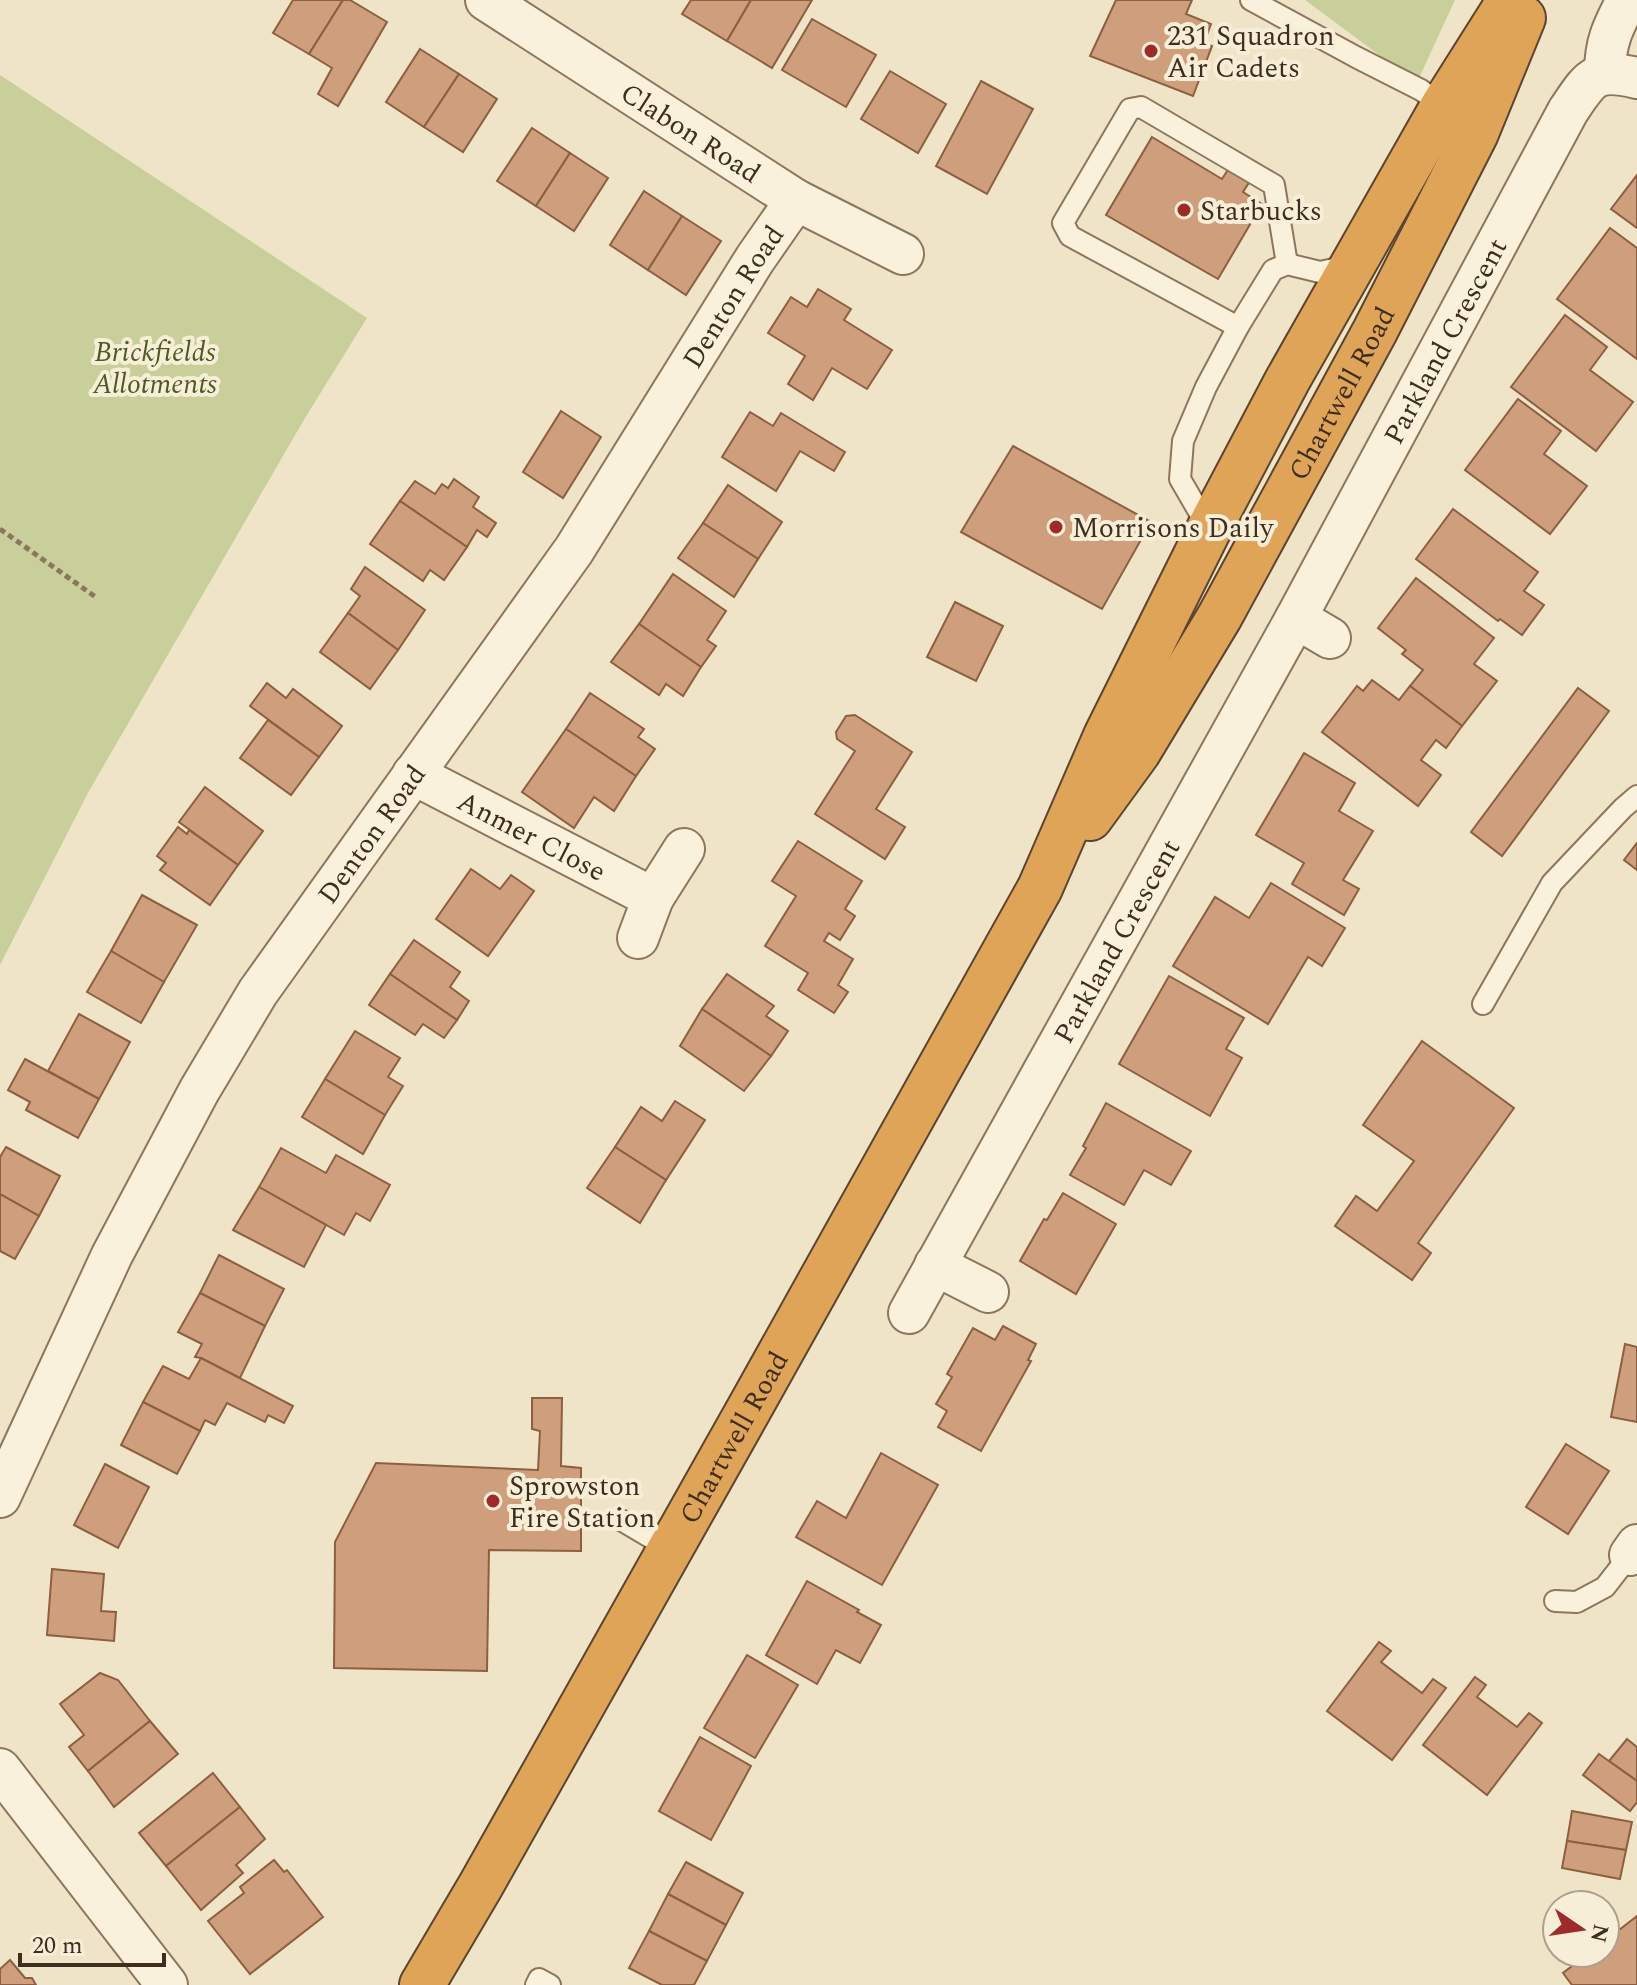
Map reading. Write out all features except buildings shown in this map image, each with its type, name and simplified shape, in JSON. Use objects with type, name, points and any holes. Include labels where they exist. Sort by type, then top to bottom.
[{"type":"highway","name":"Chartwell Road","points":[[422,1985],[1040,888],[1106,736],[1298,359],[1443,106],[1510,0]]},
{"type":"highway","name":"Chartwell Road","points":[[1040,888],[1138,752],[1220,616],[1375,331],[1476,133],[1530,0]]},
{"type":"street","name":"Parkland Crescent","points":[[909,1313],[1296,618],[1568,111],[1587,82],[1621,76],[1605,53],[1612,28],[1627,0]]},
{"type":"street","name":"Clabon Road","points":[[510,6],[796,200],[903,254]]},
{"type":"street","name":"Denton Road","points":[[0,1497],[112,1255],[199,1091],[258,992],[574,550],[755,259],[796,200]]},
{"type":"street","points":[[1296,618],[1330,638]]},
{"type":"street","name":"Anmer Close","points":[[413,774],[653,898]]},
{"type":"street","points":[[638,938],[653,898],[684,849]]},
{"type":"street","points":[[935,1265],[988,1292]]},
{"type":"street","points":[[0,1769],[167,1985]]},
{"type":"lane","points":[[1251,0],[1421,90],[1443,106]]},
{"type":"lane","points":[[1238,327],[1070,236],[1063,223],[1130,109],[1141,107],[1274,185],[1287,264]]},
{"type":"lane","points":[[1209,529],[1180,479],[1183,441],[1206,387],[1238,327],[1273,270],[1287,264],[1320,272],[1352,266]]},
{"type":"lane","points":[[1483,1004],[1552,883],[1637,796]]},
{"type":"lane","points":[[621,1520],[670,1549]]},
{"type":"lane","points":[[1555,1601],[1577,1602],[1605,1587],[1633,1550]]},
{"type":"lane","points":[[536,1985],[539,1979],[550,1985]]},
{"type":"path","points":[[0,529],[97,598]]},
{"type":"green space","points":[[1305,0],[1455,0],[1419,78],[1390,63]]},
{"type":"green space","name":"Brickfields Allotments","points":[[0,75],[367,318],[305,418],[89,791],[0,965]]},
{"type":"place","name":"231 Squadron Air Cadets","points":[[1151,51]]},
{"type":"place","name":"Starbucks","points":[[1184,210]]},
{"type":"place","name":"Morrisons Daily","points":[[1056,527]]},
{"type":"place","name":"Sprowston Fire Station","points":[[493,1501]]}]
